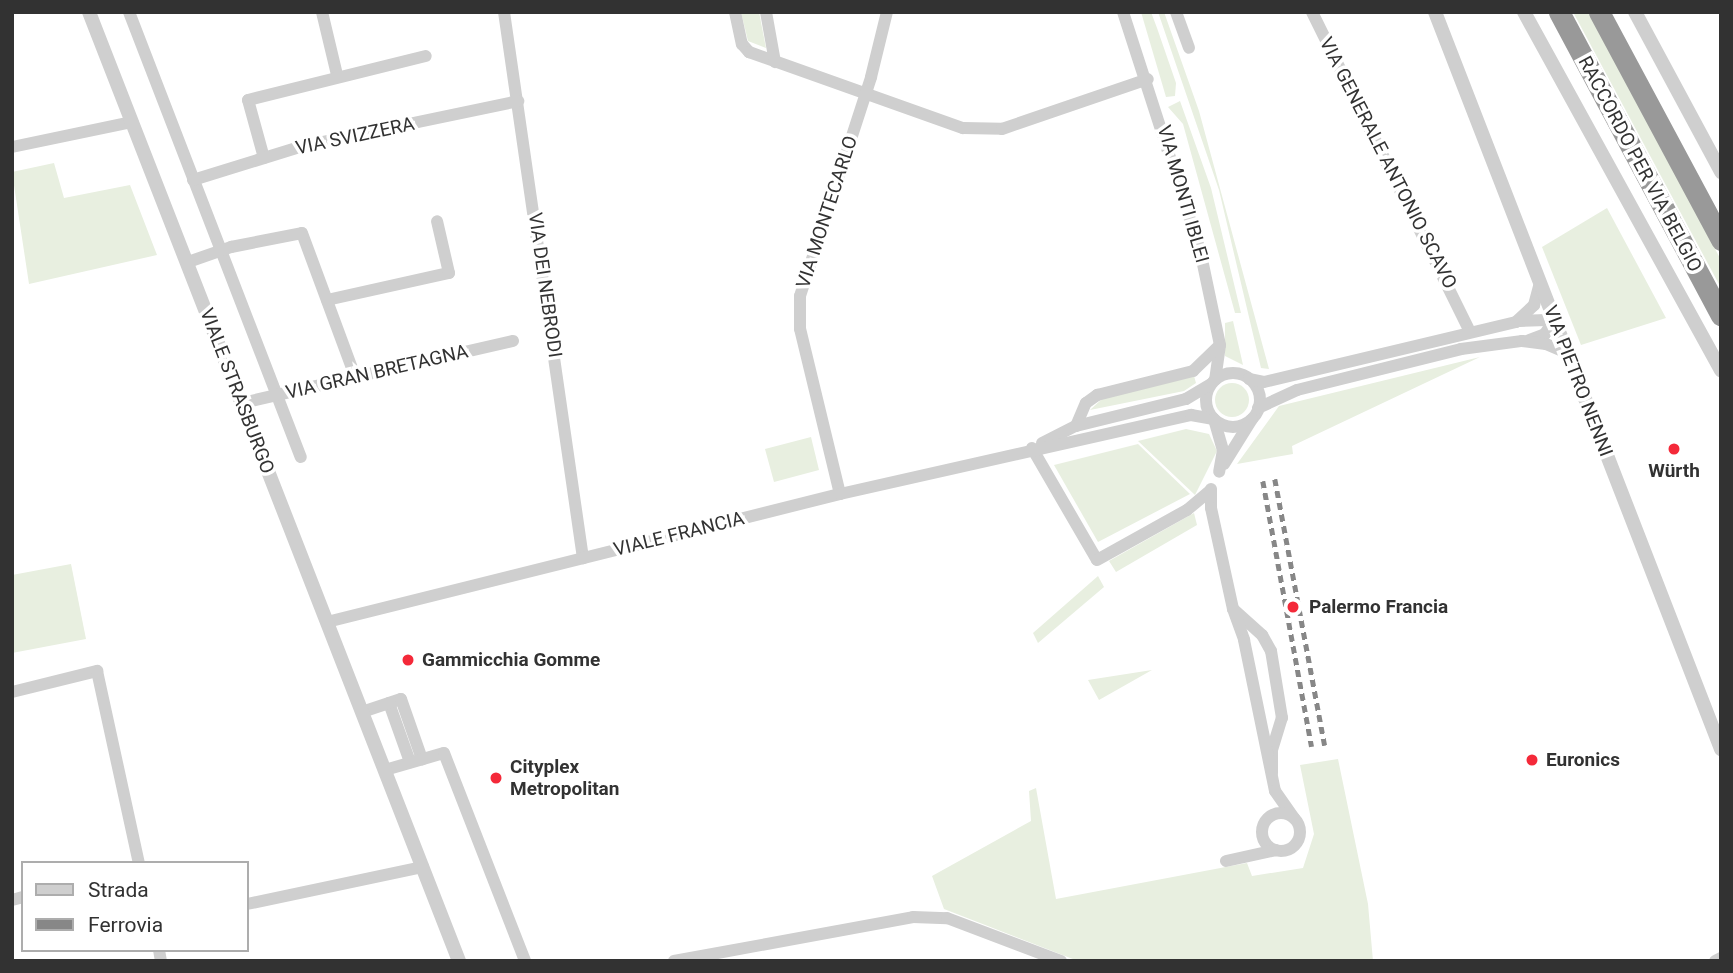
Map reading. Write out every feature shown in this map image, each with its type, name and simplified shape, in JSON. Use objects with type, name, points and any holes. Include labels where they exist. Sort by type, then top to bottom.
[{"type":"highway","name":"RACCORDO PER VIA BELGIO","points":[[1559,12],[1721,316]]},
{"type":"highway","name":"RACCORDO PER VIA BELGIO","points":[[1599,12],[1721,240]]},
{"type":"street","name":"VIALE STRASBURGO","points":[[89,12],[459,961]]},
{"type":"street","name":"VIALE STRASBURGO","points":[[129,12],[301,457]]},
{"type":"street","points":[[322,12],[337,75]]},
{"type":"street","name":"VIA DEI NEBRODI","points":[[504,12],[519,101],[583,558]]},
{"type":"street","points":[[735,12],[743,48],[944,123],[983,131],[1012,125],[1148,79]]},
{"type":"street","points":[[766,12],[775,62]]},
{"type":"street","name":"VIA MONTECARLO","points":[[840,494],[800,329],[800,296],[865,94],[887,12]]},
{"type":"street","name":"VIA MONTI IBLEI","points":[[1123,12],[1148,79],[1192,218],[1220,345],[1213,382]]},
{"type":"street","points":[[1176,12],[1189,48]]},
{"type":"street","name":"VIA GENERALE ANTONIO SCAVO","points":[[1312,12],[1464,314],[1470,332]]},
{"type":"street","name":"VIA PIETRO NENNI","points":[[1435,12],[1721,749]]},
{"type":"street","points":[[1524,12],[1721,371]]},
{"type":"street","points":[[1641,15],[1719,164]]},
{"type":"street","points":[[264,158],[248,100],[337,75],[426,56]]},
{"type":"street","name":"VIA SVIZZERA","points":[[193,180],[264,158],[519,101]]},
{"type":"street","points":[[12,147],[132,122]]},
{"type":"street","points":[[327,300],[449,274],[437,220]]},
{"type":"street","points":[[188,262],[220,250],[302,233],[355,376]]},
{"type":"street","points":[[1516,322],[1534,305],[1540,282]]},
{"type":"street","points":[[1219,472],[1223,450],[1206,403],[1213,382],[1236,374],[1249,379],[1279,379],[1516,322],[1555,320]]},
{"type":"street","points":[[1214,419],[1234,427],[1283,394],[1461,349],[1521,341],[1545,334],[1555,320]]},
{"type":"street","name":"VIA GRAN BRETAGNA","points":[[242,403],[513,341]]},
{"type":"street","points":[[1521,341],[1546,344],[1567,353]]},
{"type":"street","points":[[1076,426],[1086,403],[1097,395],[1194,371],[1220,345]]},
{"type":"street","points":[[1032,448],[1097,560],[1188,510],[1211,490],[1255,414],[1257,390],[1249,379]]},
{"type":"street","name":"VIALE FRANCIA","points":[[1032,448],[1076,426],[1186,399],[1213,382]]},
{"type":"street","name":"VIALE FRANCIA","points":[[327,622],[1032,448],[1080,442],[1191,415],[1214,419]]},
{"type":"street","points":[[1211,490],[1233,608],[1244,640],[1275,791],[1300,829],[1297,842],[1288,850],[1226,860]]},
{"type":"street","points":[[1233,608],[1262,635],[1270,651],[1282,718],[1272,750],[1272,774]]},
{"type":"street","points":[[12,692],[97,671],[139,861]]},
{"type":"street","points":[[362,712],[389,703],[416,761]]},
{"type":"street","points":[[385,770],[444,753],[525,961]]},
{"type":"street","points":[[1244,857],[1258,850],[1263,840],[1275,791]]},
{"type":"street","points":[[1266,819],[1283,813],[1294,818]]},
{"type":"street","points":[[1263,840],[1276,850]]},
{"type":"street","points":[[248,904],[423,867]]},
{"type":"street","points":[[674,961],[743,956],[913,917],[947,918],[1061,961]]},
{"type":"street","points":[[1716,961],[1721,958]]},
{"type":"green space","points":[[741,12],[759,12],[766,48],[748,41]]},
{"type":"green space","points":[[1141,12],[1151,12],[1176,83],[1175,96],[1166,97]]},
{"type":"green space","points":[[1158,12],[1164,12],[1199,111],[1269,369],[1261,368],[1219,190]]},
{"type":"green space","points":[[1573,12],[1588,12],[1721,260],[1721,288]]},
{"type":"green space","points":[[1180,101],[1211,188],[1241,313],[1235,313],[1183,124],[1168,107]]},
{"type":"green space","points":[[54,163],[64,198],[130,185],[157,255],[29,284],[12,172]]},
{"type":"green space","points":[[1607,208],[1666,318],[1581,345],[1542,247]]},
{"type":"green space","points":[[1233,321],[1243,365],[1225,356],[1225,323]]},
{"type":"green space","points":[[1480,357],[1292,446],[1293,454],[1237,464],[1279,406]]},
{"type":"green space","points":[[1194,376],[1196,383],[1184,391],[1090,410],[1103,398]]},
{"type":"green space","points":[[1232,383],[1244,388],[1249,400],[1244,412],[1232,417],[1220,412],[1215,400],[1220,388]]},
{"type":"green space","points":[[1186,429],[1209,434],[1217,451],[1195,495],[1138,441]]},
{"type":"green space","points":[[811,437],[819,470],[774,482],[765,449]]},
{"type":"green space","points":[[1138,444],[1190,494],[1098,542],[1054,465]]},
{"type":"green space","points":[[1194,513],[1197,525],[1116,572],[1109,561]]},
{"type":"green space","points":[[71,564],[86,639],[12,653],[12,575]]},
{"type":"green space","points":[[1098,576],[1104,587],[1038,643],[1033,633]]},
{"type":"green space","points":[[1152,670],[1099,700],[1088,680]]},
{"type":"green space","points":[[1338,759],[1368,904],[1373,961],[1078,961],[944,909],[932,876],[1031,821],[1029,791],[1036,788],[1056,899],[1247,863],[1252,876],[1303,868],[1314,834],[1300,765]]},
{"type":"railway","points":[[1275,479],[1325,745]]},
{"type":"railway","points":[[1263,481],[1312,747]]},
{"type":"place","name":"Würth","points":[[1674,449]]},
{"type":"place","name":"Palermo Francia","points":[[1293,607]]},
{"type":"place","name":"Gammicchia Gomme","points":[[408,660]]},
{"type":"place","name":"Euronics","points":[[1532,760]]},
{"type":"place","name":"Cityplex Metropolitan","points":[[496,778]]}]
